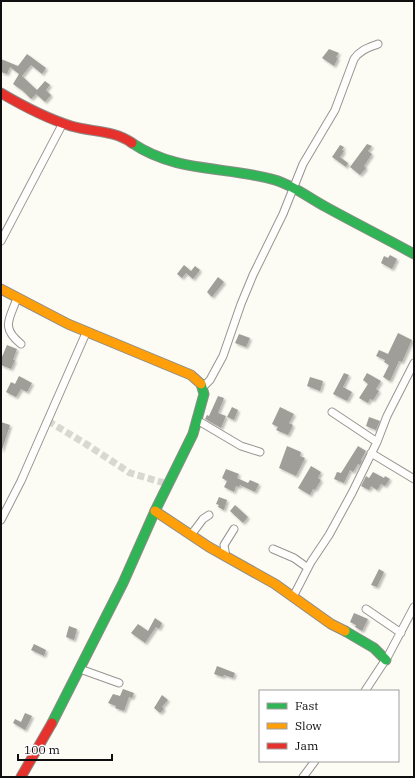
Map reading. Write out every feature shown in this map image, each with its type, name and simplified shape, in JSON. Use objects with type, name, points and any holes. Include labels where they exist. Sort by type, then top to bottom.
[{"type":"street","points":[[203,387],[210,380],[223,356],[253,275],[283,214],[293,187],[308,155],[329,121],[354,59],[362,50],[378,44]]},
{"type":"street","points":[[1,93],[33,112],[63,123],[121,136],[143,150],[168,161],[201,168],[236,172],[278,180],[293,187],[353,222],[393,241],[414,254]]},
{"type":"street","points":[[1,241],[63,123]]},
{"type":"street","points":[[1,289],[41,312],[86,333],[196,378],[203,387],[204,394],[197,420],[179,463],[155,511],[124,583],[50,726],[20,777]]},
{"type":"street","points":[[17,298],[8,320],[8,328],[9,333],[21,344]]},
{"type":"street","points":[[1,520],[21,481],[86,333]]},
{"type":"street","points":[[293,597],[308,568],[341,514],[377,442],[387,416],[414,363]]},
{"type":"street","points":[[332,412],[377,442]]},
{"type":"street","points":[[197,420],[241,446],[260,452]]},
{"type":"street","points":[[371,453],[414,479]]},
{"type":"street","points":[[155,511],[191,536],[226,557],[252,570],[331,624],[374,648],[386,660]]},
{"type":"street","points":[[191,536],[203,519],[210,515]]},
{"type":"street","points":[[226,557],[224,545],[234,529]]},
{"type":"street","points":[[273,549],[294,558],[308,568]]},
{"type":"street","points":[[366,690],[386,660],[414,607]]},
{"type":"street","points":[[366,609],[401,633]]},
{"type":"street","points":[[80,668],[119,683]]},
{"type":"street","points":[[304,777],[315,762]]},
{"type":"building","points":[[329,49],[339,53],[336,57],[338,58],[334,66],[322,58]]},
{"type":"building","points":[[27,54],[46,68],[42,74],[31,65],[22,76],[37,90],[45,81],[50,85],[46,90],[51,95],[45,102],[36,94],[31,99],[13,84],[19,74],[10,67],[7,74],[1,72],[1,59],[18,66]]},
{"type":"building","points":[[367,144],[372,146],[368,151],[372,154],[364,166],[366,168],[360,175],[350,167]]},
{"type":"building","points":[[340,145],[344,147],[342,150],[344,151],[340,157],[348,163],[346,167],[332,157]]},
{"type":"building","points":[[390,255],[397,259],[392,269],[381,263],[384,256],[388,258]]},
{"type":"building","points":[[184,265],[191,271],[195,266],[200,270],[193,279],[186,273],[182,278],[177,274]]},
{"type":"building","points":[[218,277],[224,282],[212,297],[207,292]]},
{"type":"building","points":[[398,333],[412,340],[402,362],[399,361],[390,381],[383,377],[389,365],[384,362],[385,360],[376,356],[379,350],[388,354]]},
{"type":"building","points":[[239,334],[250,338],[246,347],[235,343]]},
{"type":"building","points":[[7,345],[17,349],[13,360],[15,360],[11,369],[1,365],[1,359]]},
{"type":"building","points":[[344,373],[349,375],[343,387],[352,392],[347,401],[333,394]]},
{"type":"building","points":[[367,373],[381,381],[376,389],[379,391],[373,400],[370,399],[368,403],[359,398],[368,384],[363,380]]},
{"type":"building","points":[[19,376],[32,383],[27,392],[21,389],[16,397],[6,392],[11,382],[15,384]]},
{"type":"building","points":[[310,377],[323,381],[320,391],[307,386]]},
{"type":"building","points":[[218,396],[224,398],[218,413],[226,416],[221,428],[205,419],[207,415],[209,416]]},
{"type":"building","points":[[232,407],[238,410],[234,420],[227,417]]},
{"type":"building","points":[[280,407],[294,414],[289,423],[293,425],[288,435],[276,430],[278,427],[272,424]]},
{"type":"building","points":[[369,417],[380,421],[376,430],[366,426]]},
{"type":"building","points":[[1,422],[10,425],[2,450],[1,450]]},
{"type":"building","points":[[287,446],[301,452],[300,456],[305,458],[296,476],[279,468]]},
{"type":"building","points":[[358,446],[366,451],[360,465],[358,464],[353,472],[350,470],[344,483],[334,479],[337,472],[341,473]]},
{"type":"building","points":[[311,466],[321,472],[318,478],[321,480],[310,495],[298,488]]},
{"type":"building","points":[[226,469],[239,474],[237,478],[248,483],[250,480],[259,484],[255,492],[240,485],[239,487],[236,486],[234,492],[224,487],[227,481],[222,478]]},
{"type":"building","points":[[373,472],[384,478],[385,476],[390,479],[385,486],[381,484],[377,490],[371,486],[369,490],[361,486],[366,476],[369,478]]},
{"type":"building","points":[[219,497],[227,500],[224,510],[216,504]]},
{"type":"building","points":[[235,505],[248,517],[243,523],[230,511]]},
{"type":"building","points":[[379,569],[384,572],[377,587],[371,585]]},
{"type":"building","points":[[354,613],[368,619],[362,631],[350,622]]},
{"type":"building","points":[[155,618],[162,623],[159,629],[156,627],[145,643],[131,633],[138,624],[148,631]]},
{"type":"building","points":[[69,626],[77,629],[74,640],[66,637]]},
{"type":"building","points":[[34,644],[46,650],[44,656],[31,650]]},
{"type":"building","points":[[217,666],[235,673],[233,678],[214,674]]},
{"type":"building","points":[[123,689],[134,693],[132,698],[129,697],[124,711],[115,708],[116,706],[108,703],[113,694],[120,696]]},
{"type":"building","points":[[162,695],[168,700],[162,707],[164,709],[160,713],[154,708]]},
{"type":"building","points":[[25,713],[32,716],[25,730],[13,723],[15,719],[21,722]]},
{"type":"tunnel","points":[[48,421],[130,473],[168,484]]},
{"type":"traffic: fast","points":[[132,143],[149,153],[184,164],[257,176],[282,182],[414,254]]},
{"type":"traffic: fast","points":[[52,723],[123,583],[155,511],[193,434],[204,394],[201,384]]},
{"type":"traffic: fast","points":[[345,631],[374,648],[386,660]]},
{"type":"traffic: slow","points":[[1,289],[68,324],[191,375],[201,384]]},
{"type":"traffic: slow","points":[[155,511],[209,547],[275,584],[331,624],[345,631]]},
{"type":"traffic: jam","points":[[1,93],[18,103],[62,123],[79,128],[110,133],[132,143]]},
{"type":"traffic: jam","points":[[21,777],[52,723]]}]
